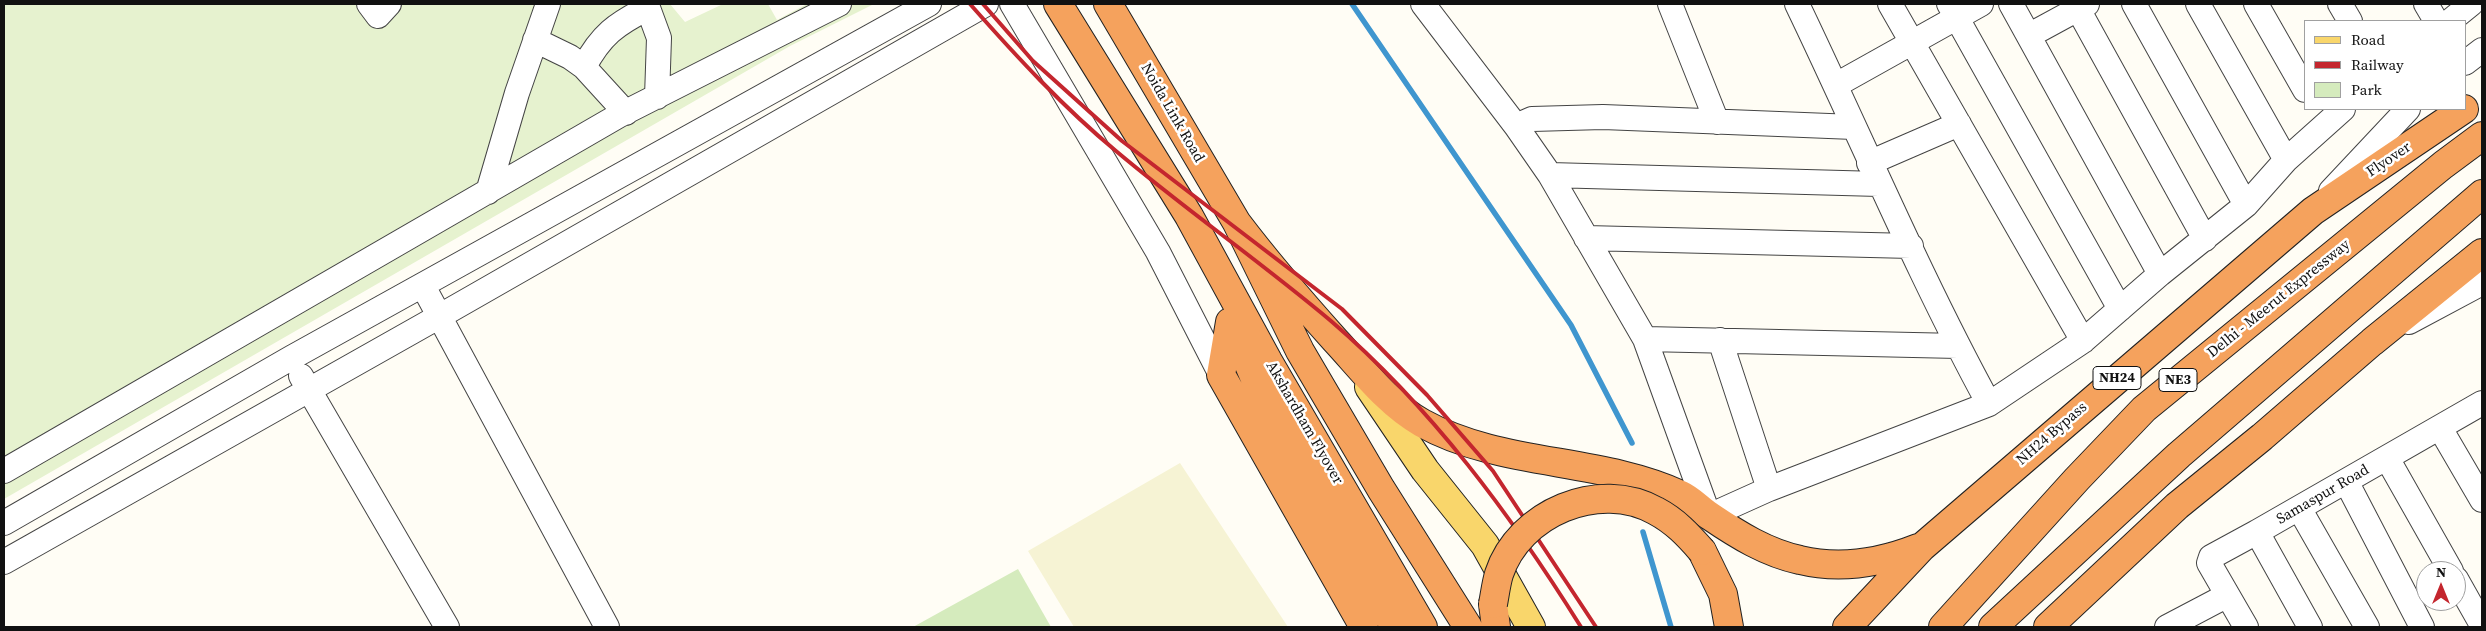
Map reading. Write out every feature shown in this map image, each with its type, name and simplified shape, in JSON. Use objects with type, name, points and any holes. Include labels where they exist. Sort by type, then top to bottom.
[{"type":"highway","points":[[1058,4],[1189,216],[1230,322],[1256,381],[1395,627]]},
{"type":"highway","name":"Noida Link Road","points":[[1108,4],[1237,223]]},
{"type":"highway","name":"Flyover","points":[[2466,108],[2482,95]]},
{"type":"highway","name":"Flyover","points":[[2313,211],[2464,110]]},
{"type":"highway","name":"Delhi - Meerut Expressway","points":[[1943,627],[2077,479],[2144,409],[2443,165],[2482,136]]},
{"type":"highway","points":[[1993,627],[2180,455],[2476,199]]},
{"type":"highway","name":"NH24 Bypass","points":[[1847,627],[1922,547],[2313,211]]},
{"type":"highway","name":"Akshardham Flyover","points":[[1189,216],[1268,361],[1423,627]]},
{"type":"highway","points":[[1237,223],[1268,264],[1385,396],[1422,422],[1465,442],[1512,454],[1582,466],[1642,482],[1682,496],[1709,516],[1771,551],[1801,560],[1831,565],[1862,564],[1893,558],[1922,547]]},
{"type":"highway","points":[[1237,223],[1300,351],[1381,489],[1468,627]]},
{"type":"highway","points":[[2048,627],[2177,506],[2262,437],[2372,342],[2470,278],[2482,253]]},
{"type":"highway","points":[[1230,322],[1221,375],[1364,627]]},
{"type":"highway","points":[[1496,627],[1493,604],[1499,574],[1514,546],[1536,523],[1563,507],[1594,500],[1625,501],[1655,510],[1681,528],[1702,552],[1723,594],[1729,627]]},
{"type":"main road","points":[[1343,348],[1425,470],[1485,545],[1531,627]]},
{"type":"street","points":[[369,4],[378,16],[388,4]]},
{"type":"street","points":[[488,192],[514,101],[548,4]]},
{"type":"street","points":[[4,471],[626,113],[839,4]]},
{"type":"street","points":[[4,523],[291,358],[930,4]]},
{"type":"street","points":[[4,562],[440,316],[986,4]]},
{"type":"street","points":[[1012,4],[1158,252],[1221,375]]},
{"type":"street","points":[[1423,4],[1516,126],[1550,175],[1645,339],[1709,516],[1769,490],[1989,404],[2083,341],[2160,274],[2246,205],[2286,160],[2320,117],[2340,110]]},
{"type":"street","points":[[1670,4],[1717,122]]},
{"type":"street","points":[[1797,4],[1836,85],[1869,163],[1958,346],[1989,404]]},
{"type":"street","points":[[1890,4],[2083,341]]},
{"type":"street","points":[[1836,85],[1912,43],[1954,11],[1981,4]]},
{"type":"street","points":[[2011,4],[2030,35],[2160,274]]},
{"type":"street","points":[[2134,4],[2246,205]]},
{"type":"street","points":[[2198,4],[2286,160]]},
{"type":"street","points":[[2256,4],[2304,88]]},
{"type":"street","points":[[2340,4],[2349,20]]},
{"type":"street","points":[[2426,4],[2435,20]]},
{"type":"street","points":[[2451,20],[2470,4]]},
{"type":"street","points":[[584,67],[596,46],[611,30],[646,6],[659,38],[657,97]]},
{"type":"street","points":[[2030,35],[2083,6],[2205,239]]},
{"type":"street","points":[[1954,11],[2120,309]]},
{"type":"street","points":[[535,40],[570,57],[584,67],[626,113]]},
{"type":"street","points":[[2466,62],[2482,50]]},
{"type":"street","points":[[2313,211],[2407,110]]},
{"type":"street","points":[[1516,126],[1532,119],[1603,117],[1854,127]]},
{"type":"street","points":[[1869,163],[1959,124]]},
{"type":"street","points":[[1550,175],[1880,184]]},
{"type":"street","points":[[1586,238],[1911,246]]},
{"type":"street","points":[[423,286],[607,627]]},
{"type":"street","points":[[1645,339],[1958,346]]},
{"type":"street","points":[[1720,340],[1769,490]]},
{"type":"street","points":[[291,358],[447,627]]},
{"type":"street","name":"Samaspur Road","points":[[2226,596],[2208,563],[2211,558],[2440,428],[2480,410]]},
{"type":"street","points":[[2440,428],[2482,500]]},
{"type":"street","points":[[2387,458],[2445,561]]},
{"type":"street","points":[[2346,481],[2422,627]]},
{"type":"street","points":[[2299,508],[2367,627]]},
{"type":"street","points":[[2257,532],[2310,627]]},
{"type":"street","points":[[2167,627],[2226,596],[2246,627]]},
{"type":"street","points":[[2466,597],[2482,625]]},
{"type":"shaded area","points":[[1180,463],[1288,627],[1074,627],[1028,551]]},
{"type":"green space","points":[[4,4],[670,4],[685,22],[723,4],[768,4],[777,20],[807,4],[874,4],[790,46],[4,499]]},
{"type":"green space","points":[[1018,569],[1051,627],[913,627]]},
{"type":"waterway","points":[[1352,4],[1571,325],[1632,443]]},
{"type":"waterway","points":[[1643,532],[1671,627]]},
{"type":"railway","points":[[970,4],[1040,80],[1096,134],[1142,173],[1331,321],[1403,390],[1468,465],[1498,504],[1527,544],[1581,627]]},
{"type":"railway","points":[[983,4],[1033,61],[1122,141],[1342,309],[1427,395],[1493,471],[1596,627]]}]
